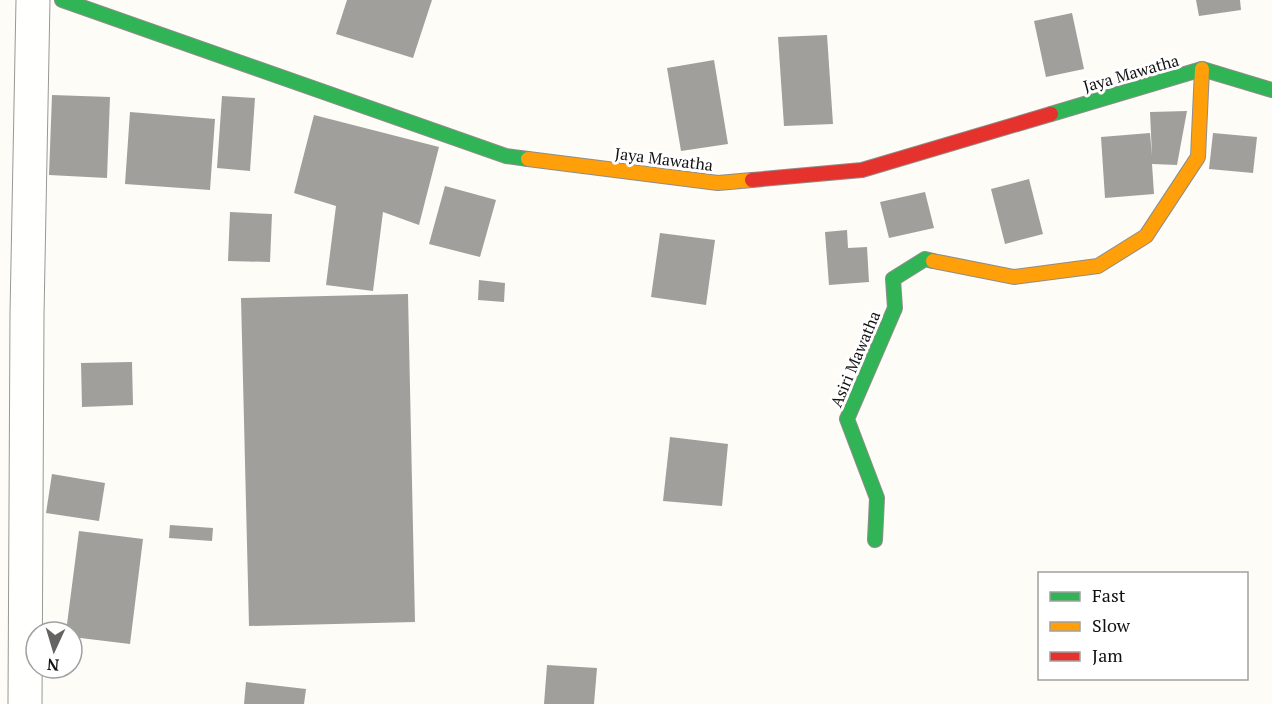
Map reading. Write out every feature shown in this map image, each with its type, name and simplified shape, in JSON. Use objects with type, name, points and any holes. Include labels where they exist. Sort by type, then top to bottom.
[{"type":"street","points":[[25,704],[27,315],[33,0]]},
{"type":"street","name":"Jaya Mawatha","points":[[62,0],[506,156],[718,183],[862,170],[1202,69],[1272,90]]},
{"type":"street","name":"Asiri Mawatha","points":[[875,540],[877,498],[847,418],[895,308],[892,279],[925,259],[1014,277],[1098,266],[1146,236],[1198,157],[1202,69]]},
{"type":"building","points":[[347,0],[432,0],[413,58],[336,34]]},
{"type":"building","points":[[1196,0],[1240,0],[1241,10],[1199,16]]},
{"type":"building","points":[[1072,13],[1084,69],[1046,77],[1034,21]]},
{"type":"building","points":[[827,35],[833,124],[784,126],[778,37]]},
{"type":"building","points":[[714,60],[728,144],[681,151],[667,68]]},
{"type":"building","points":[[52,95],[110,97],[107,178],[49,175]]},
{"type":"building","points":[[222,96],[255,98],[250,171],[217,168]]},
{"type":"building","points":[[1187,111],[1177,165],[1152,164],[1154,194],[1105,198],[1101,137],[1150,133],[1152,156],[1150,112]]},
{"type":"building","points":[[130,112],[215,119],[210,190],[125,184]]},
{"type":"building","points":[[314,115],[439,147],[419,225],[383,212],[373,291],[326,285],[336,206],[294,193]]},
{"type":"building","points":[[1213,133],[1257,137],[1253,173],[1209,169]]},
{"type":"building","points":[[1029,179],[1043,234],[1005,244],[991,189]]},
{"type":"building","points":[[445,186],[496,200],[480,257],[429,244]]},
{"type":"building","points":[[925,192],[934,228],[889,238],[880,202]]},
{"type":"building","points":[[230,212],[272,214],[270,262],[228,261]]},
{"type":"building","points":[[847,230],[848,248],[867,247],[869,282],[829,285],[825,232]]},
{"type":"building","points":[[660,233],[715,240],[706,305],[651,297]]},
{"type":"building","points":[[479,280],[505,283],[504,302],[478,300]]},
{"type":"building","points":[[408,294],[415,622],[249,626],[241,298]]},
{"type":"building","points":[[132,362],[133,405],[82,407],[81,363]]},
{"type":"building","points":[[670,437],[728,444],[722,506],[663,501]]},
{"type":"building","points":[[52,474],[105,483],[99,521],[46,513]]},
{"type":"building","points":[[170,525],[213,528],[212,541],[169,538]]},
{"type":"building","points":[[79,531],[143,539],[130,644],[84,638],[84,620],[68,620]]},
{"type":"building","points":[[547,665],[597,668],[594,704],[544,704]]},
{"type":"building","points":[[246,682],[306,689],[304,704],[244,704]]},
{"type":"traffic: fast","points":[[62,0],[506,156],[528,159]]},
{"type":"traffic: fast","points":[[1051,114],[1202,69],[1272,90]]},
{"type":"traffic: fast","points":[[875,540],[877,498],[847,419],[895,308],[893,279],[925,259],[933,261]]},
{"type":"traffic: slow","points":[[933,261],[1014,277],[1098,266],[1146,236],[1198,157],[1202,69]]},
{"type":"traffic: slow","points":[[528,159],[718,183],[752,180]]},
{"type":"traffic: jam","points":[[752,180],[862,170],[1051,114]]}]
